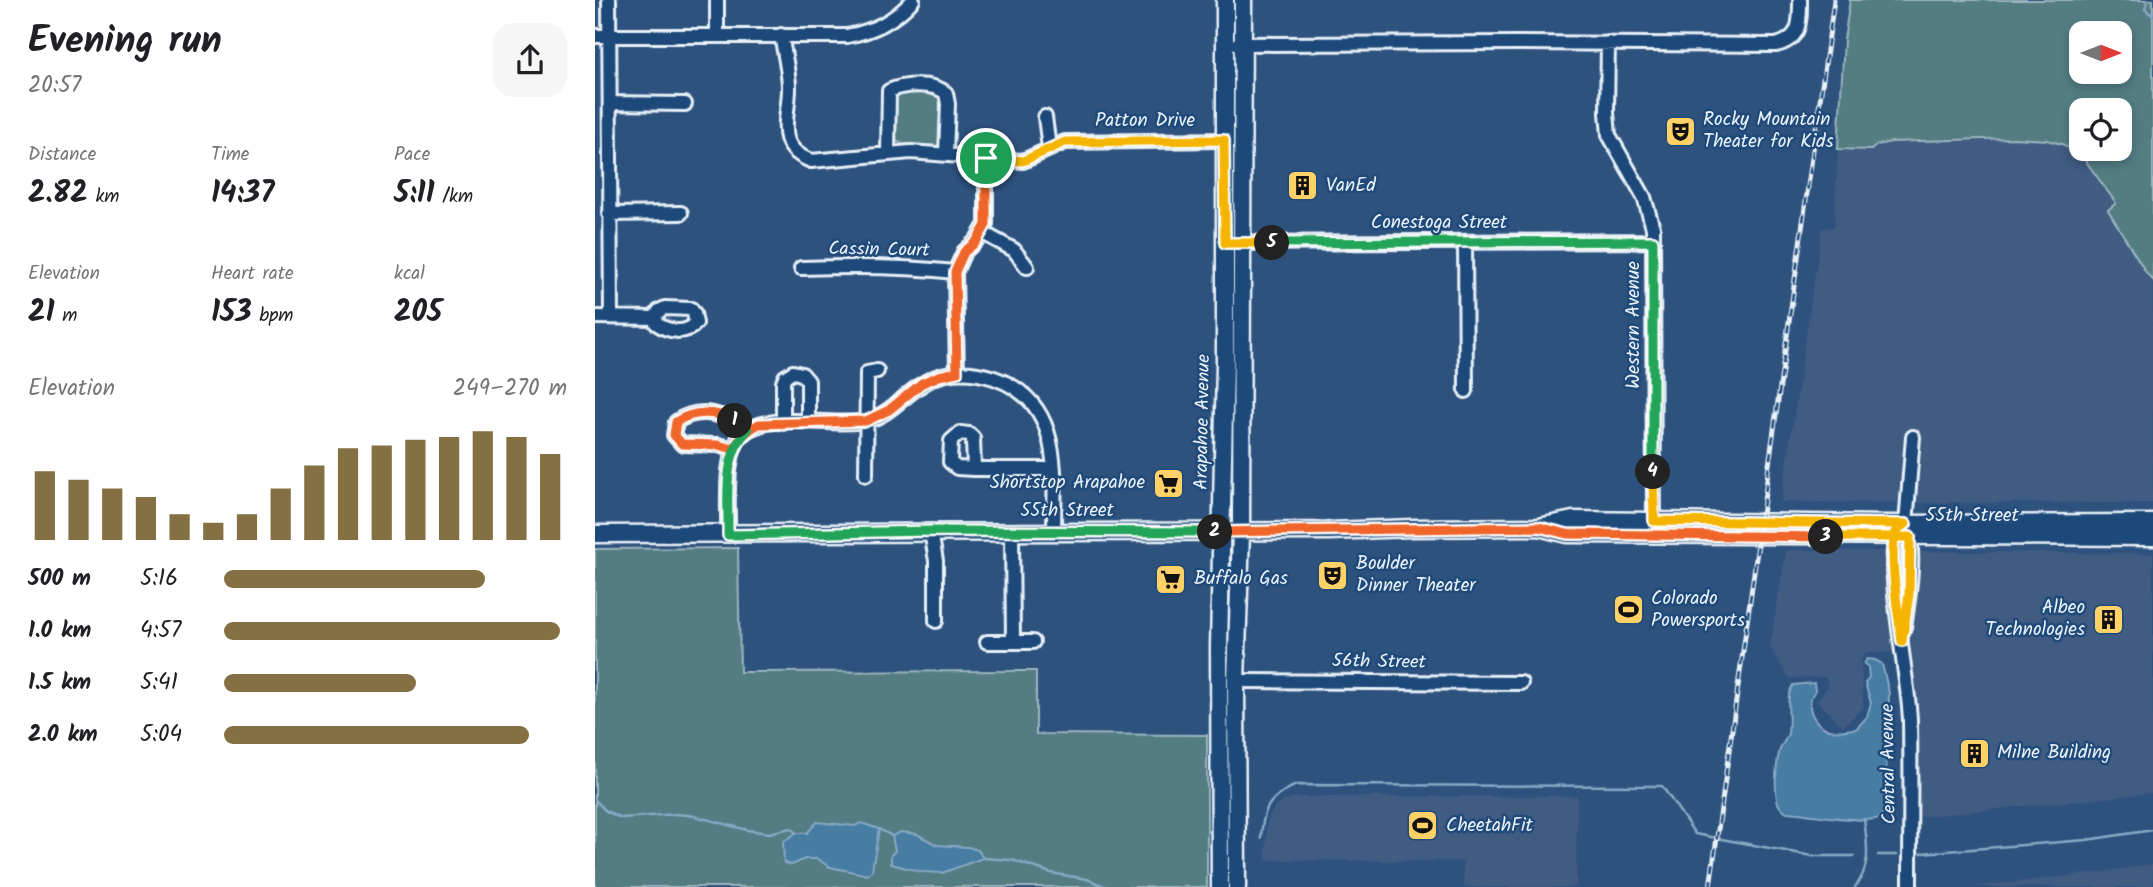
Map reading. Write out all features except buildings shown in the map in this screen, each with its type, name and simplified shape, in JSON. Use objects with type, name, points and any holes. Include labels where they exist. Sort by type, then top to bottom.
[{"type":"main road","name":"Arapahoe Avenue","points":[[1224,0],[1224,140],[1233,243],[1241,532],[1236,681],[1237,887]]},
{"type":"main road","name":"Arapahoe Avenue","points":[[1220,887],[1219,648],[1243,0]]},
{"type":"main road","name":"55th Street","points":[[1904,533],[2153,523]]},
{"type":"main road","name":"55th Street","points":[[595,534],[1241,532],[1539,527],[1567,534],[1654,528],[2153,537]]},
{"type":"street","points":[[609,0],[611,316]]},
{"type":"street","points":[[717,0],[717,36]]},
{"type":"street","points":[[595,36],[847,36],[867,32],[885,24],[913,0]]},
{"type":"street","points":[[1224,44],[1776,45],[1791,40],[1798,32],[1800,0]]},
{"type":"street","name":"Patton Drive","points":[[781,35],[789,84],[786,140],[800,157],[811,161],[888,152],[946,153],[1023,161],[1065,142],[1224,140]]},
{"type":"street","name":"Western Avenue","points":[[1608,43],[1609,135],[1644,197],[1651,217],[1654,528]]},
{"type":"street","points":[[888,152],[889,92],[898,87],[937,87],[946,93],[948,104],[946,153]]},
{"type":"street","points":[[610,103],[685,104]]},
{"type":"street","points":[[1045,117],[1049,148]]},
{"type":"street","points":[[957,372],[955,272],[964,252],[983,233],[986,225],[986,158]]},
{"type":"street","points":[[609,214],[681,213]]},
{"type":"street","points":[[983,233],[1014,250],[1027,267]]},
{"type":"street","name":"Conestoga Street","points":[[1233,243],[1653,241]]},
{"type":"street","points":[[1465,242],[1466,391]]},
{"type":"street","name":"Cassin Court","points":[[801,268],[862,265],[955,272]]},
{"type":"street","points":[[595,317],[655,318]]},
{"type":"street","points":[[866,475],[867,373],[877,371]]},
{"type":"street","points":[[783,423],[783,382],[785,377],[793,372],[802,374],[808,382],[808,422]]},
{"type":"street","points":[[728,535],[733,449],[748,430],[759,424],[866,421],[889,410],[922,383],[957,372],[977,373],[996,379],[1026,398],[1047,426],[1054,456],[1054,533]]},
{"type":"street","points":[[733,449],[718,445],[682,444],[674,435],[676,422],[688,415],[709,413],[726,416],[748,430]]},
{"type":"street","name":"Central Avenue","points":[[1910,887],[1910,719],[1895,581],[1904,533],[1913,437]]},
{"type":"street","points":[[974,470],[1054,469]]},
{"type":"street","points":[[936,621],[937,532]]},
{"type":"street","points":[[1012,533],[1013,642]]},
{"type":"street","points":[[988,642],[1033,642]]},
{"type":"street","name":"56th Street","points":[[1236,681],[1521,683]]},
{"type":"shaded area","points":[[2014,138],[2047,140],[2069,148],[2069,161],[2086,161],[2116,204],[2108,210],[2153,280],[2153,503],[1781,502],[1822,228],[1834,227],[1838,149],[1871,150],[1877,145],[1891,142]]},
{"type":"shaded area","points":[[1786,550],[2153,554],[2153,793],[1918,817],[1918,707],[1911,652],[1866,653],[1861,661],[1863,708],[1843,726],[1817,701],[1829,685],[1825,677],[1789,678],[1770,647]]},
{"type":"shaded area","points":[[1867,659],[1882,664],[1889,693],[1883,813],[1879,818],[1863,820],[1787,812],[1778,802],[1776,781],[1780,750],[1788,733],[1788,703],[1793,685],[1814,683],[1811,713],[1822,726],[1834,731],[1856,729],[1867,717],[1871,703],[1865,683],[1869,677],[1868,666],[1864,664]]},
{"type":"shaded area","points":[[1577,796],[1576,887],[1464,887],[1463,861],[1266,860],[1267,824],[1270,815],[1275,807],[1296,797]]},
{"type":"shaded area","points":[[817,822],[855,826],[861,823],[879,829],[872,870],[868,875],[830,867],[817,859],[805,859],[792,865],[784,863],[783,842],[796,833],[807,833]]},
{"type":"shaded area","points":[[901,832],[917,834],[937,845],[978,850],[983,858],[942,873],[922,872],[891,864],[891,855],[895,851],[892,836]]},
{"type":"shaded area","points":[[2153,864],[2153,887],[1972,887],[2102,872]]},
{"type":"green space","points":[[1850,0],[2153,0],[2153,280],[2108,210],[2116,203],[2086,161],[2132,161],[2132,98],[2069,98],[2069,148],[2047,140],[2014,138],[1891,142],[1877,145],[1871,150],[1838,149],[1844,40]]},
{"type":"green space","points":[[902,91],[936,93],[942,97],[943,146],[902,144],[894,140],[893,99]]},
{"type":"green space","points":[[738,548],[740,672],[1036,671],[1036,734],[1207,735],[1207,887],[595,887],[595,549]]},
{"type":"waterway","points":[[2148,0],[2145,9],[2153,16]]},
{"type":"waterway","points":[[1261,838],[1263,819],[1269,805],[1296,785],[1662,786],[1695,834],[1812,856],[1854,856]]},
{"type":"waterway","points":[[595,800],[606,811],[621,818],[678,814],[747,830],[769,833],[791,828],[796,833]]},
{"type":"waterway","points":[[1855,887],[1866,863],[1864,819]]},
{"type":"waterway","points":[[879,829],[892,836]]},
{"type":"waterway","points":[[1921,853],[2086,840],[2153,830]]},
{"type":"waterway","points":[[1878,855],[1897,855]]},
{"type":"waterway","points":[[983,858],[1012,860],[1051,873],[1087,879],[1107,887]]},
{"type":"railway","points":[[1710,887],[1834,0]]},
{"type":"place","name":"Rocky Mountain Theater for Kids","points":[[1680,131]]},
{"type":"place","name":"VanEd","points":[[1303,186]]},
{"type":"place","name":"Shortstop Arapahoe","points":[[1168,483]]},
{"type":"place","name":"Boulder Dinner Theater","points":[[1333,575]]},
{"type":"place","name":"Buffalo Gas","points":[[1171,579]]},
{"type":"place","name":"Colorado Powersports","points":[[1628,610]]},
{"type":"place","name":"Albeo Technologies","points":[[2108,619]]},
{"type":"place","name":"Milne Building","points":[[1974,753]]},
{"type":"place","name":"CheetahFit","points":[[1423,826]]},
{"type":"route","points":[[986,158],[986,225],[976,242],[964,252],[955,272],[957,372],[922,383],[889,410],[866,421],[759,424],[748,430],[733,449],[718,445],[682,444],[674,435],[676,422],[688,415],[709,413],[726,416],[748,430],[739,439],[733,449],[731,455],[728,535],[1539,527],[1567,534],[1797,537],[1895,537],[1910,537],[1909,594],[1902,641],[1895,592],[1895,537],[1900,527],[1906,524],[1654,521],[1653,241],[1225,243],[1224,140],[1065,142],[1023,161],[986,158]]}]
